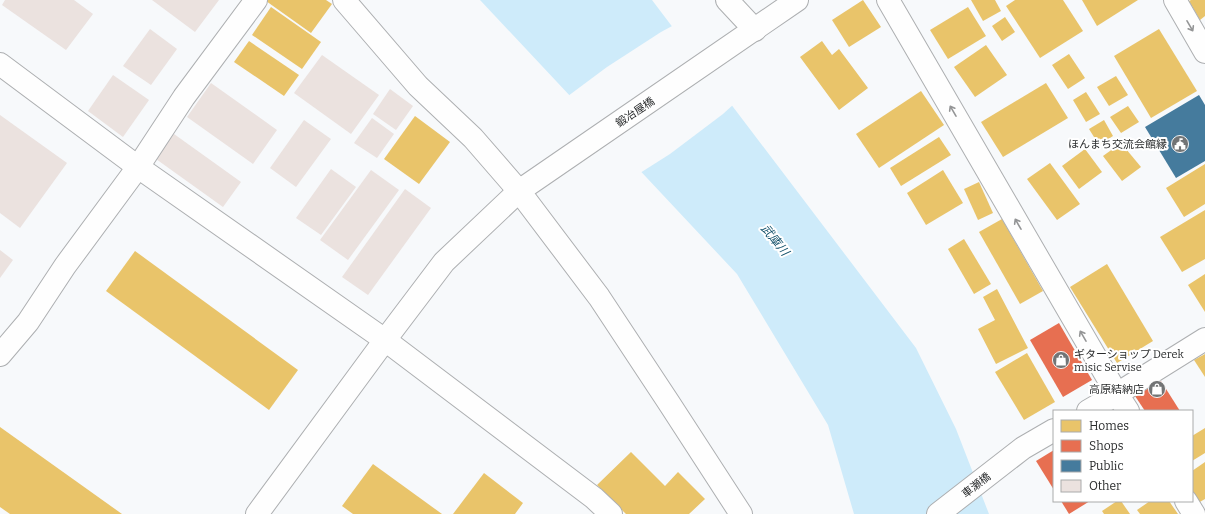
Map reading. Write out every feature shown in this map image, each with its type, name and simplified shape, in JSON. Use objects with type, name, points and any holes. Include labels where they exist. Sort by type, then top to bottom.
[{"type":"street","points":[[0,355],[28,322],[65,266],[138,167],[184,97],[256,0]]},
{"type":"street","points":[[344,0],[418,86],[524,188],[665,396],[741,514]]},
{"type":"street","points":[[727,0],[747,35]]},
{"type":"street","name":"鍛冶屋橋","points":[[256,514],[384,340],[444,262],[524,188],[797,0]]},
{"type":"street","points":[[888,0],[1122,402]]},
{"type":"street","points":[[1175,0],[1205,52]]},
{"type":"street","points":[[0,64],[138,167],[384,340],[594,498],[611,514]]},
{"type":"street","points":[[1092,410],[1122,402],[1205,339]]},
{"type":"street","name":"車瀬橋","points":[[938,514],[1023,448],[1053,431]]},
{"type":"street","points":[[1187,502],[1194,514]]},
{"type":"water","name":"武庫川","points":[[480,0],[652,0],[916,348],[956,429],[989,514],[854,514],[828,425],[737,274]]},
{"type":"pier","points":[[674,25],[734,104],[670,154],[640,173],[568,96],[607,67]]},
{"type":"building: Homes","points":[[326,0],[332,4],[311,33],[266,1]]},
{"type":"building: Homes","points":[[863,0],[881,27],[849,47],[832,20]]},
{"type":"building: Homes","points":[[971,0],[995,0],[1001,11],[983,21]]},
{"type":"building: Homes","points":[[1015,0],[1063,0],[1083,31],[1040,58],[1006,6]]},
{"type":"building: Homes","points":[[1082,0],[1138,0],[1097,26]]},
{"type":"building: Homes","points":[[1205,0],[1205,16],[1200,20],[1189,1]]},
{"type":"building: Homes","points":[[271,7],[321,42],[302,69],[252,35]]},
{"type":"building: Homes","points":[[968,7],[986,36],[948,59],[930,30]]},
{"type":"building: Homes","points":[[1005,17],[1015,32],[1002,41],[992,26]]},
{"type":"building: Homes","points":[[1159,29],[1197,91],[1151,118],[1114,56]]},
{"type":"building: Homes","points":[[249,41],[299,75],[284,96],[234,62]]},
{"type":"building: Homes","points":[[822,41],[832,55],[839,49],[868,88],[839,110],[800,57]]},
{"type":"building: Homes","points":[[986,45],[1007,75],[975,97],[954,67]]},
{"type":"building: Homes","points":[[1069,54],[1085,78],[1068,89],[1052,65]]},
{"type":"building: Homes","points":[[1116,76],[1128,95],[1109,106],[1097,87]]},
{"type":"building: Homes","points":[[1046,83],[1068,118],[1003,157],[981,122]]},
{"type":"building: Homes","points":[[921,91],[944,125],[879,168],[856,134]]},
{"type":"building: Homes","points":[[1086,92],[1100,114],[1086,122],[1073,100]]},
{"type":"building: Homes","points":[[1128,106],[1139,122],[1121,133],[1110,117]]},
{"type":"building: Homes","points":[[415,116],[450,142],[419,184],[384,159]]},
{"type":"building: Homes","points":[[1104,120],[1113,136],[1099,145],[1089,129]]},
{"type":"building: Homes","points":[[939,137],[951,155],[901,186],[890,168]]},
{"type":"building: Homes","points":[[1121,143],[1141,167],[1122,181],[1103,156]]},
{"type":"building: Homes","points":[[1085,149],[1102,172],[1079,189],[1062,166]]},
{"type":"building: Homes","points":[[1050,163],[1080,204],[1057,220],[1027,179]]},
{"type":"building: Homes","points":[[1205,164],[1205,204],[1184,217],[1166,188]]},
{"type":"building: Homes","points":[[943,170],[963,203],[926,225],[907,193]]},
{"type":"building: Homes","points":[[979,182],[993,213],[978,220],[964,189]]},
{"type":"building: Homes","points":[[1205,210],[1205,259],[1182,272],[1160,237]]},
{"type":"building: Homes","points":[[1002,219],[1043,291],[1020,304],[979,232]]},
{"type":"building: Homes","points":[[964,239],[991,284],[974,294],[948,249]]},
{"type":"building: Homes","points":[[135,251],[298,370],[269,410],[106,291]]},
{"type":"building: Homes","points":[[1107,264],[1153,341],[1117,363],[1070,287]]},
{"type":"building: Homes","points":[[1205,274],[1205,312],[1188,285]]},
{"type":"building: Homes","points":[[997,289],[1028,348],[996,364],[978,329],[995,320],[983,297]]},
{"type":"building: Homes","points":[[1027,353],[1055,402],[1024,420],[995,372]]},
{"type":"building: Homes","points":[[1205,354],[1205,377],[1194,360]]},
{"type":"building: Homes","points":[[0,427],[122,514],[10,514],[0,507]]},
{"type":"building: Homes","points":[[1205,428],[1205,453],[1193,460],[1193,435]]},
{"type":"building: Homes","points":[[631,452],[665,486],[678,472],[705,499],[689,514],[626,514],[597,485]]},
{"type":"building: Homes","points":[[1205,462],[1205,499],[1198,503],[1193,496],[1193,470]]},
{"type":"building: Homes","points":[[373,464],[442,514],[353,514],[342,506]]},
{"type":"building: Homes","points":[[484,473],[523,503],[515,514],[453,514]]},
{"type":"building: Homes","points":[[1116,502],[1122,502],[1130,514],[1104,514],[1102,511]]},
{"type":"building: Homes","points":[[1149,502],[1170,502],[1178,514],[1140,514],[1137,510]]},
{"type":"building: Shops","name":"ギターショップ Derek misic Servise","points":[[1059,323],[1092,380],[1063,397],[1030,340]]},
{"type":"building: Shops","name":"高原結納店","points":[[1161,381],[1179,410],[1144,410],[1135,396]]},
{"type":"building: Shops","points":[[1053,451],[1053,488],[1036,461]]},
{"type":"building: Shops","points":[[1062,502],[1088,502],[1069,514]]},
{"type":"building: Public","name":"ほんまち交流会館縁","points":[[1199,95],[1205,105],[1205,161],[1176,178],[1145,127]]},
{"type":"building: Other","points":[[5,0],[74,0],[93,14],[66,50],[2,5]]},
{"type":"building: Other","points":[[152,0],[219,0],[195,32]]},
{"type":"building: Other","points":[[150,29],[177,49],[151,85],[123,66]]},
{"type":"building: Other","points":[[322,55],[379,95],[351,134],[294,93]]},
{"type":"building: Other","points":[[113,75],[149,100],[123,137],[88,111]]},
{"type":"building: Other","points":[[211,83],[277,130],[253,164],[187,117]]},
{"type":"building: Other","points":[[390,89],[413,106],[396,130],[373,114]]},
{"type":"building: Other","points":[[0,115],[67,163],[20,228],[0,213]]},
{"type":"building: Other","points":[[372,118],[394,134],[377,158],[354,143]]},
{"type":"building: Other","points":[[304,120],[331,139],[296,187],[270,168]]},
{"type":"building: Other","points":[[174,134],[241,182],[223,207],[156,159]]},
{"type":"building: Other","points":[[331,169],[356,187],[321,235],[296,218]]},
{"type":"building: Other","points":[[371,170],[399,190],[348,260],[320,240]]},
{"type":"building: Other","points":[[405,189],[431,208],[368,295],[342,277]]},
{"type":"building: Other","points":[[0,250],[13,260],[0,278]]},
{"type":"place","name":"ほんまち交流会館縁","points":[[1180,144]]},
{"type":"place","name":"ギターショップ Derek misic Servise","points":[[1061,360]]},
{"type":"place","name":"高原結納店","points":[[1157,389]]}]
